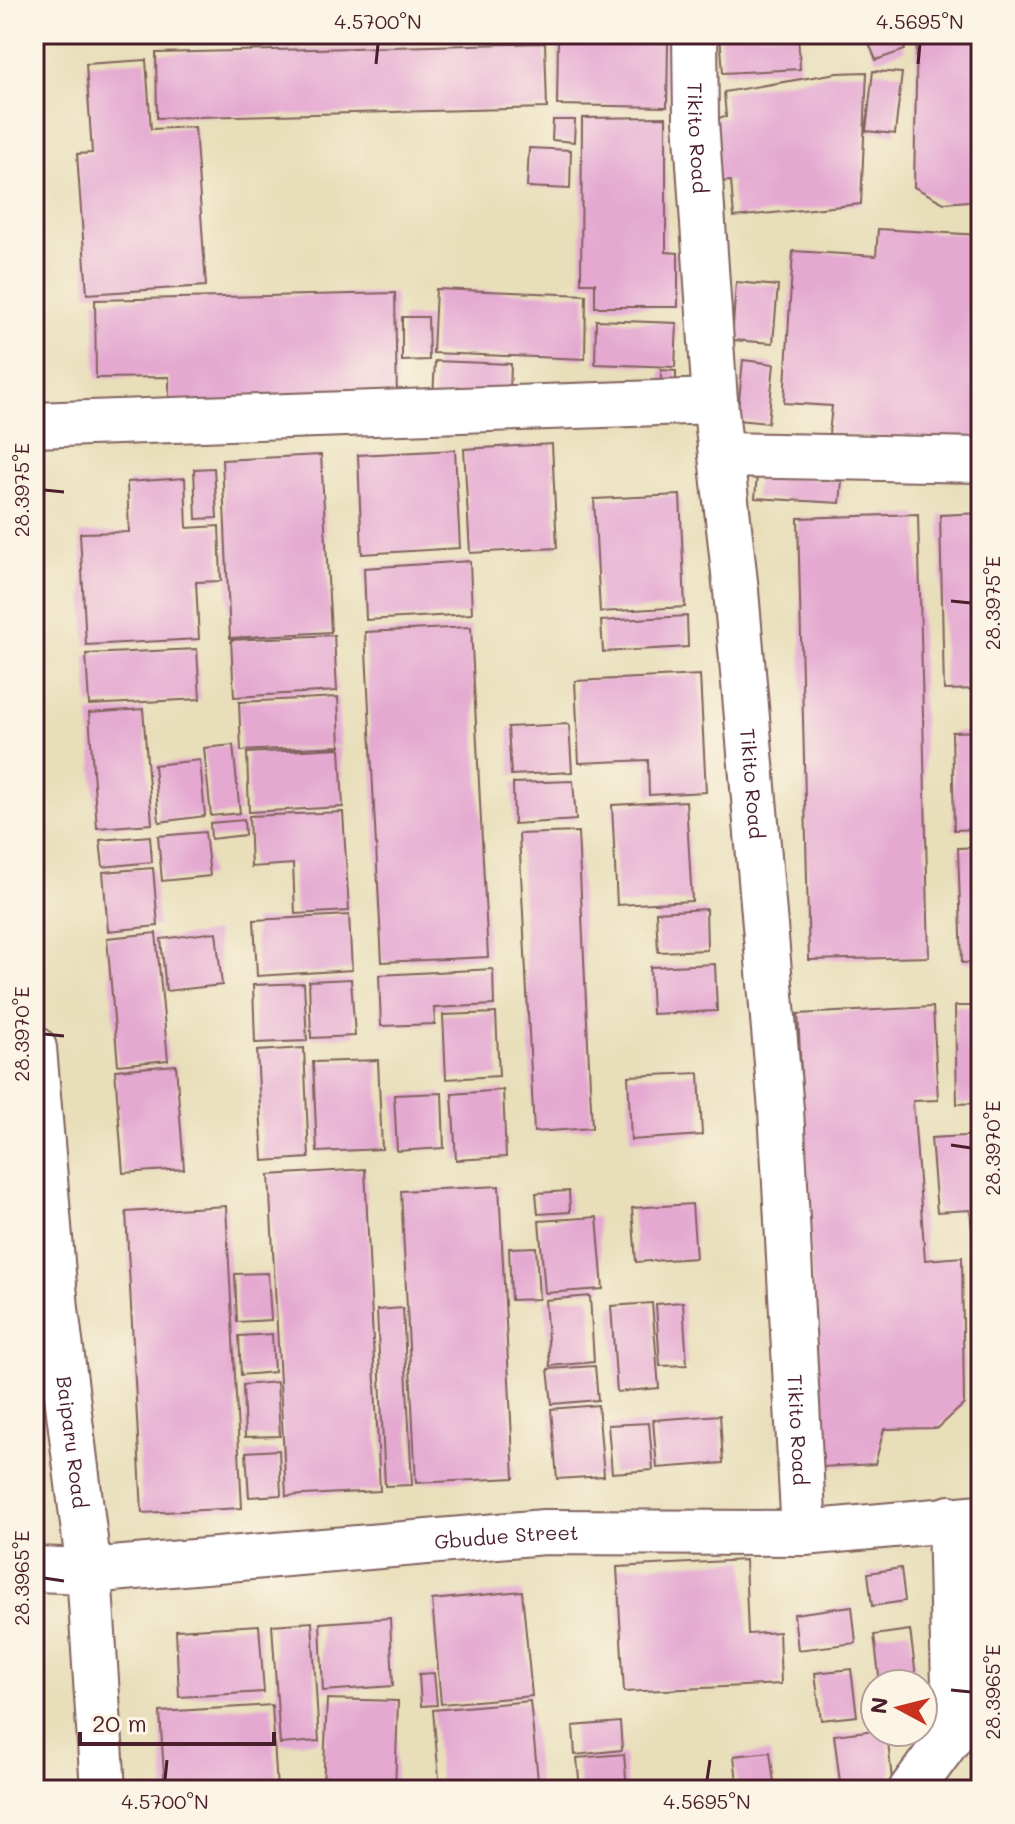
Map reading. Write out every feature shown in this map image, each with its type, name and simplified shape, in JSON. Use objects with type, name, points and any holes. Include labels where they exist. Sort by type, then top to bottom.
[{"type":"street","name":"Tikito Road","points":[[695,34],[696,120],[715,401],[781,1110],[804,1533]]},
{"type":"street","points":[[34,425],[715,401]]},
{"type":"street","points":[[722,455],[981,460]]},
{"type":"street","name":"Baiparu Road","points":[[34,1048],[56,1309],[89,1571],[103,1790]]},
{"type":"street","points":[[911,1790],[955,1730],[965,1518]]},
{"type":"street","name":"Gbudue Street","points":[[34,1569],[89,1571],[544,1532],[804,1533],[965,1518]]},
{"type":"building","points":[[720,34],[798,34],[800,69],[723,73]]},
{"type":"building","points":[[865,34],[899,34],[905,50],[876,60]]},
{"type":"building","points":[[917,34],[981,34],[981,200],[944,203],[914,187]]},
{"type":"building","points":[[558,40],[668,41],[667,107],[557,105]]},
{"type":"building","points":[[545,43],[547,108],[157,118],[156,53]]},
{"type":"building","points":[[146,60],[151,129],[195,127],[206,286],[87,294],[77,154],[92,153],[86,64]]},
{"type":"building","points":[[873,71],[902,73],[895,134],[866,131]]},
{"type":"building","points":[[867,72],[861,204],[734,217],[731,181],[714,182],[708,118],[726,117],[724,92],[837,73]]},
{"type":"building","points":[[666,117],[666,252],[678,253],[678,307],[595,307],[595,283],[581,283],[582,118]]},
{"type":"building","points":[[553,120],[575,120],[574,142],[552,140]]},
{"type":"building","points":[[529,148],[571,150],[570,189],[527,187]]},
{"type":"building","points":[[878,229],[981,235],[981,443],[829,434],[832,406],[784,403],[793,251],[876,256]]},
{"type":"building","points":[[736,282],[778,286],[773,343],[732,340]]},
{"type":"building","points":[[436,289],[586,295],[585,359],[433,353]]},
{"type":"building","points":[[395,293],[397,399],[169,404],[169,377],[96,378],[95,300]]},
{"type":"building","points":[[402,317],[428,317],[429,360],[402,361]]},
{"type":"building","points":[[596,320],[677,323],[675,367],[595,364]]},
{"type":"building","points":[[743,360],[774,364],[768,423],[737,420]]},
{"type":"building","points":[[435,361],[511,364],[510,391],[433,398]]},
{"type":"building","points":[[661,370],[676,371],[676,393],[661,392]]},
{"type":"building","points":[[552,444],[557,548],[470,553],[464,449]]},
{"type":"building","points":[[455,450],[460,548],[362,554],[358,455]]},
{"type":"building","points":[[321,455],[331,632],[230,638],[222,460]]},
{"type":"building","points":[[214,468],[217,518],[196,519],[194,469]]},
{"type":"building","points":[[757,475],[842,481],[840,503],[755,498]]},
{"type":"building","points":[[185,478],[187,528],[219,526],[221,581],[196,582],[199,639],[86,645],[80,533],[129,532],[127,482]]},
{"type":"building","points":[[680,495],[685,607],[600,612],[594,499]]},
{"type":"building","points":[[981,513],[981,689],[944,690],[940,515]]},
{"type":"building","points":[[918,514],[929,957],[809,960],[798,518]]},
{"type":"building","points":[[470,561],[472,614],[366,620],[364,568]]},
{"type":"building","points":[[687,616],[688,647],[603,652],[601,621]]},
{"type":"building","points":[[471,627],[488,957],[382,962],[365,632]]},
{"type":"building","points":[[334,635],[337,691],[234,697],[231,640]]},
{"type":"building","points":[[197,649],[200,699],[89,705],[86,654]]},
{"type":"building","points":[[700,675],[706,792],[649,795],[648,760],[579,763],[575,681]]},
{"type":"building","points":[[338,697],[340,746],[241,751],[239,702]]},
{"type":"building","points":[[143,709],[152,824],[97,828],[89,713]]},
{"type":"building","points":[[569,724],[572,772],[511,775],[508,727]]},
{"type":"building","points":[[981,731],[981,829],[954,830],[952,732]]},
{"type":"building","points":[[233,745],[240,813],[211,816],[204,748]]},
{"type":"building","points":[[340,748],[343,807],[249,812],[247,753]]},
{"type":"building","points":[[200,760],[205,816],[159,822],[154,765]]},
{"type":"building","points":[[573,781],[576,820],[514,824],[513,783]]},
{"type":"building","points":[[686,801],[692,901],[617,905],[612,805]]},
{"type":"building","points":[[343,812],[349,911],[295,914],[293,864],[251,867],[249,816]]},
{"type":"building","points":[[244,820],[245,835],[211,839],[210,823]]},
{"type":"building","points":[[205,832],[210,876],[162,881],[158,836]]},
{"type":"building","points":[[578,832],[592,1128],[534,1132],[519,834]]},
{"type":"building","points":[[150,836],[152,862],[103,867],[100,840]]},
{"type":"building","points":[[981,847],[981,962],[962,963],[958,848]]},
{"type":"building","points":[[153,868],[158,926],[108,931],[103,872]]},
{"type":"building","points":[[706,909],[707,950],[658,952],[656,912]]},
{"type":"building","points":[[349,915],[352,970],[257,976],[254,920]]},
{"type":"building","points":[[216,932],[222,985],[166,991],[161,939]]},
{"type":"building","points":[[156,933],[168,1060],[118,1065],[107,938]]},
{"type":"building","points":[[715,964],[717,1011],[652,1014],[650,967]]},
{"type":"building","points":[[493,969],[494,1005],[434,1008],[435,1024],[381,1026],[379,975]]},
{"type":"building","points":[[351,979],[355,1036],[311,1038],[309,981]]},
{"type":"building","points":[[304,983],[307,1041],[255,1043],[253,985]]},
{"type":"building","points":[[955,1006],[981,1006],[981,1103],[957,1104]]},
{"type":"building","points":[[933,1007],[938,1100],[913,1101],[925,1260],[962,1257],[964,1404],[938,1428],[884,1429],[875,1464],[821,1467],[798,1014]]},
{"type":"building","points":[[496,1013],[499,1076],[446,1079],[443,1015]]},
{"type":"building","points":[[304,1048],[309,1158],[263,1161],[257,1051]]},
{"type":"building","points":[[378,1060],[382,1149],[317,1152],[313,1062]]},
{"type":"building","points":[[176,1065],[184,1169],[123,1173],[115,1070]]},
{"type":"building","points":[[699,1073],[702,1135],[631,1140],[628,1076]]},
{"type":"building","points":[[503,1090],[506,1157],[456,1160],[452,1094]]},
{"type":"building","points":[[442,1093],[444,1148],[397,1151],[394,1095]]},
{"type":"building","points":[[981,1135],[981,1249],[974,1249],[970,1210],[937,1212],[931,1138]]},
{"type":"building","points":[[365,1169],[380,1491],[286,1496],[269,1175]]},
{"type":"building","points":[[499,1186],[514,1478],[416,1483],[401,1191]]},
{"type":"building","points":[[569,1191],[570,1212],[538,1214],[536,1193]]},
{"type":"building","points":[[692,1204],[696,1258],[636,1262],[632,1208]]},
{"type":"building","points":[[226,1206],[242,1508],[142,1513],[126,1212]]},
{"type":"building","points":[[597,1217],[603,1289],[545,1293],[539,1221]]},
{"type":"building","points":[[536,1247],[539,1299],[511,1300],[509,1248]]},
{"type":"building","points":[[268,1273],[271,1320],[237,1322],[235,1274]]},
{"type":"building","points":[[590,1296],[594,1362],[550,1366],[545,1300]]},
{"type":"building","points":[[683,1302],[687,1365],[660,1366],[656,1304]]},
{"type":"building","points":[[652,1303],[659,1388],[617,1392],[611,1306]]},
{"type":"building","points":[[403,1308],[412,1485],[385,1486],[377,1310]]},
{"type":"building","points":[[272,1334],[274,1372],[241,1375],[239,1336]]},
{"type":"building","points":[[978,1336],[981,1336],[981,1397],[977,1397]]},
{"type":"building","points":[[595,1366],[598,1400],[552,1404],[548,1369]]},
{"type":"building","points":[[277,1382],[280,1436],[245,1437],[243,1385]]},
{"type":"building","points":[[598,1405],[604,1476],[557,1479],[551,1409]]},
{"type":"building","points":[[720,1415],[723,1463],[657,1468],[653,1420]]},
{"type":"building","points":[[649,1423],[653,1470],[612,1473],[608,1425]]},
{"type":"building","points":[[279,1450],[281,1495],[249,1497],[246,1452]]},
{"type":"building","points":[[745,1560],[748,1634],[779,1632],[781,1684],[624,1692],[617,1567]]},
{"type":"building","points":[[901,1568],[905,1601],[872,1606],[868,1573]]},
{"type":"building","points":[[522,1591],[532,1696],[441,1704],[432,1600]]},
{"type":"building","points":[[852,1606],[856,1643],[798,1650],[794,1614]]},
{"type":"building","points":[[390,1618],[393,1686],[323,1691],[320,1623]]},
{"type":"building","points":[[312,1622],[319,1741],[280,1744],[272,1625]]},
{"type":"building","points":[[259,1625],[264,1692],[179,1697],[176,1630]]},
{"type":"building","points":[[910,1630],[915,1668],[878,1668],[874,1635]]},
{"type":"building","points":[[851,1669],[857,1716],[821,1720],[815,1673]]},
{"type":"building","points":[[434,1673],[437,1705],[421,1706],[419,1674]]},
{"type":"building","points":[[327,1699],[398,1701],[395,1790],[323,1789]]},
{"type":"building","points":[[530,1701],[539,1790],[440,1790],[433,1710]]},
{"type":"building","points":[[272,1705],[277,1790],[165,1790],[160,1712]]},
{"type":"building","points":[[620,1722],[622,1750],[575,1755],[573,1726]]},
{"type":"building","points":[[859,1732],[859,1748],[889,1748],[893,1790],[841,1790],[834,1735]]},
{"type":"building","points":[[770,1752],[775,1790],[738,1790],[734,1756]]},
{"type":"building","points":[[624,1754],[627,1790],[580,1790],[577,1758]]}]
